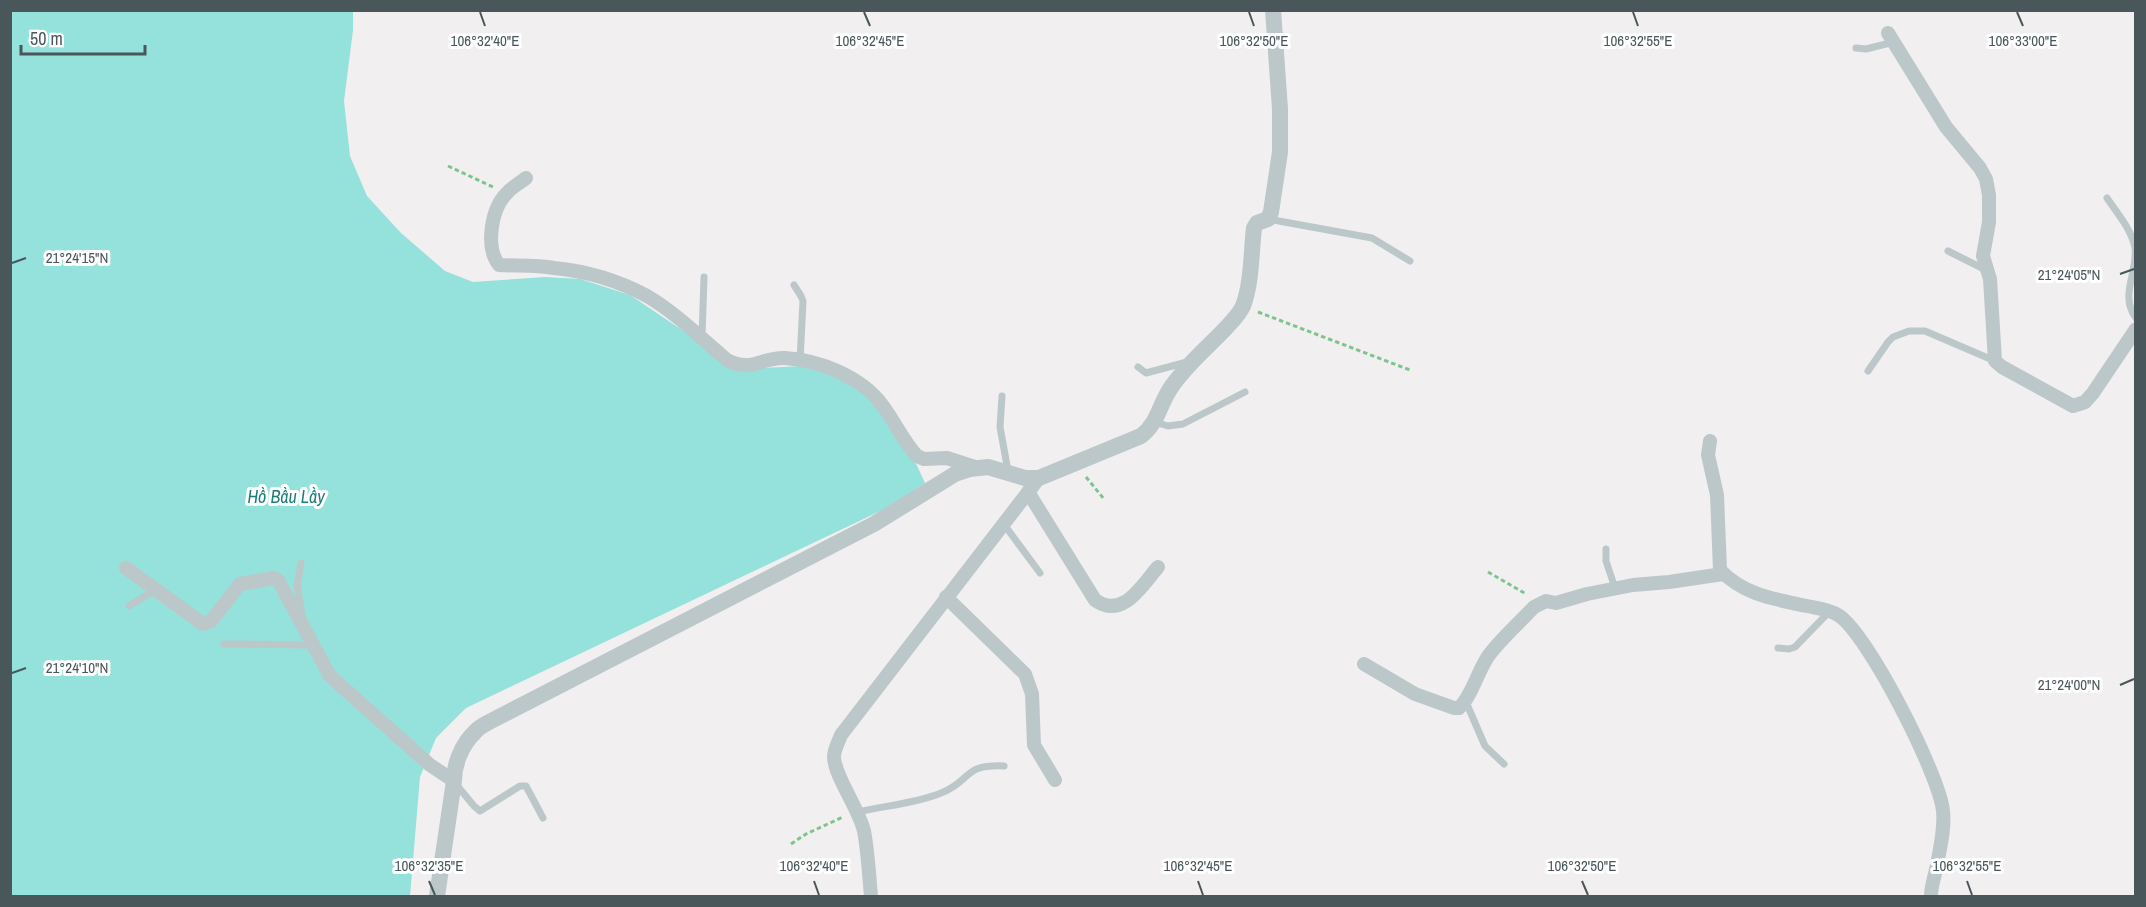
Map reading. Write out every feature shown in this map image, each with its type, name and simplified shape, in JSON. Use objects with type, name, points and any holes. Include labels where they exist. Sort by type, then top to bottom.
[{"type":"street","points":[[437,897],[454,770],[462,750],[475,732],[491,721],[874,524],[955,474],[988,467],[1025,478],[1039,478],[1141,436],[1151,428],[1165,397],[1192,361],[1237,315],[1247,289],[1254,228],[1257,223],[1268,219],[1276,186],[1280,152],[1280,109],[1273,10]]},
{"type":"street","points":[[1891,38],[1946,127],[1980,168],[1986,179],[1989,195],[1989,222],[1983,256],[1990,279],[1995,361],[2073,406],[2080,405],[2093,393],[2136,329]]},
{"type":"street","points":[[526,178],[506,193],[493,221],[492,252],[499,265],[555,268],[592,275],[623,286],[647,297],[702,338],[727,360],[737,365],[754,366],[785,358],[827,367],[846,375],[865,386],[883,406],[917,456],[924,459],[947,458],[978,468]]},
{"type":"street","points":[[1710,441],[1708,455],[1717,495],[1720,570],[1744,588],[1768,599],[1837,615],[1858,636],[1917,737],[1940,795],[1943,813],[1937,868],[1932,882],[1931,897]]},
{"type":"street","points":[[871,897],[864,831],[834,757],[841,735],[1039,478]]},
{"type":"street","points":[[1028,492],[1095,600],[1101,605],[1108,607],[1122,605],[1158,567]]},
{"type":"street","points":[[126,568],[202,624],[211,621],[240,584],[274,578],[280,582],[330,676],[430,765],[454,781]]},
{"type":"street","points":[[1364,664],[1415,694],[1459,708],[1466,702],[1489,655],[1540,602],[1556,603],[1615,588],[1723,574]]},
{"type":"street","points":[[946,597],[1025,674],[1032,694],[1035,745],[1055,780]]},
{"type":"lane","points":[[1856,48],[1866,49],[1891,38]]},
{"type":"lane","points":[[2107,198],[2133,242],[2135,254],[2128,297],[2130,309],[2136,318]]},
{"type":"lane","points":[[1268,219],[1372,238],[1410,261]]},
{"type":"lane","points":[[1948,251],[1988,272]]},
{"type":"lane","points":[[702,338],[704,276]]},
{"type":"lane","points":[[794,285],[803,301],[800,361]]},
{"type":"lane","points":[[1868,371],[1893,337],[1909,331],[1925,331],[1995,361]]},
{"type":"lane","points":[[1138,367],[1146,373],[1192,361]]},
{"type":"lane","points":[[1154,422],[1167,426],[1183,424],[1245,393]]},
{"type":"lane","points":[[1002,396],[1001,441],[1009,473]]},
{"type":"lane","points":[[1003,523],[1040,573]]},
{"type":"lane","points":[[1606,549],[1606,561],[1615,588]]},
{"type":"lane","points":[[301,563],[297,592],[305,629]]},
{"type":"lane","points":[[129,606],[155,590]]},
{"type":"lane","points":[[1778,648],[1795,647],[1829,612]]},
{"type":"lane","points":[[224,644],[314,645]]},
{"type":"lane","points":[[1466,702],[1485,746],[1504,764]]},
{"type":"lane","points":[[858,812],[938,795],[954,787],[978,767],[1004,766]]},
{"type":"lane","points":[[454,781],[480,811],[520,786],[526,786],[543,818]]},
{"type":"path","points":[[448,166],[506,193]]},
{"type":"path","points":[[1242,306],[1410,370]]},
{"type":"path","points":[[1074,463],[1104,499]]},
{"type":"path","points":[[1488,572],[1540,602]]},
{"type":"path","points":[[791,844],[830,822],[858,812]]},
{"type":"water","name":"Hồ Bầu Lầy","points":[[10,11],[353,11],[353,30],[344,101],[350,156],[367,196],[401,233],[445,271],[473,282],[545,277],[580,279],[630,295],[740,369],[801,366],[831,371],[864,389],[913,457],[925,483],[893,505],[466,708],[436,738],[420,777],[410,896],[11,896]]}]
